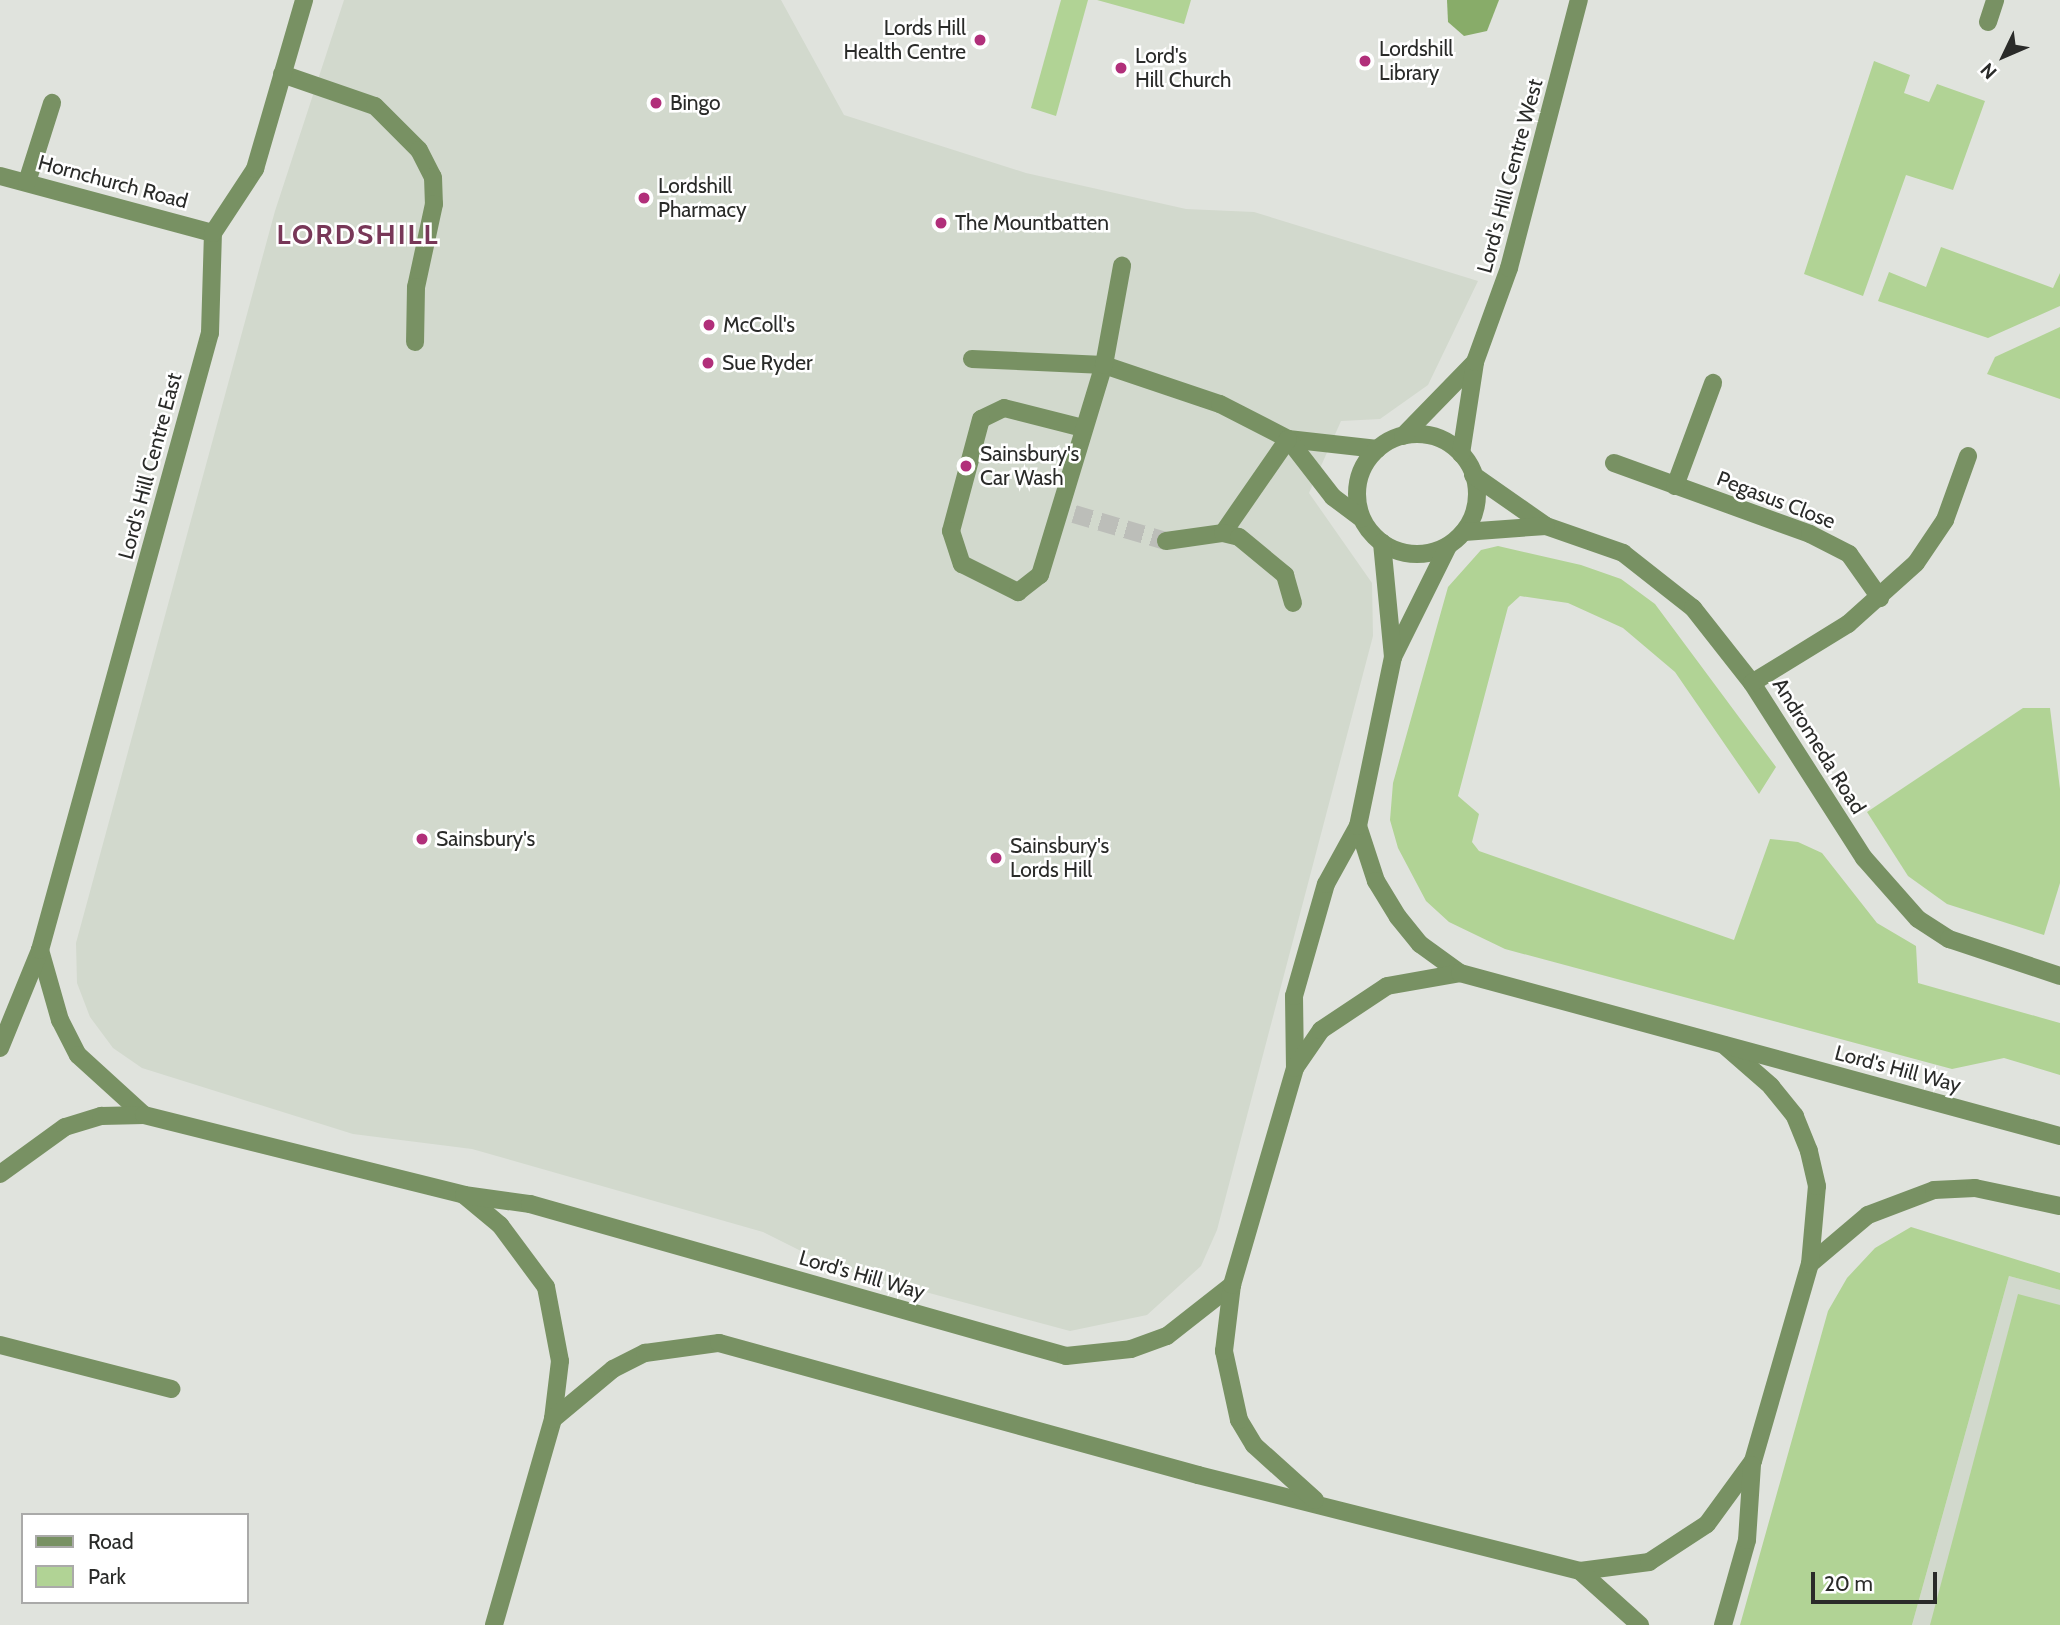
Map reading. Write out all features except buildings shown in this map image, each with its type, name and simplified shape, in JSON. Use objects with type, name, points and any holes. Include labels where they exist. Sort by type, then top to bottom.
[{"type":"street","points":[[214,233],[255,169],[304,0]]},
{"type":"street","name":"Lord's Hill Centre West","points":[[1461,454],[1475,362],[1512,255],[1579,0]]},
{"type":"street","points":[[1987,22],[1995,0]]},
{"type":"street","points":[[282,74],[375,106],[398,123],[424,159],[434,204],[416,287],[415,342]]},
{"type":"street","points":[[27,182],[52,103]]},
{"type":"street","name":"Hornchurch Road","points":[[0,176],[214,233]]},
{"type":"street","name":"Lord's Hill Centre East","points":[[0,1048],[40,950],[210,333],[214,233]]},
{"type":"street","points":[[1083,429],[1004,408],[987,414],[976,432],[952,547],[962,564],[990,582],[1026,591],[1040,575],[1067,513],[1083,429],[1104,365],[1122,266]]},
{"type":"street","points":[[972,359],[1104,365],[1220,404],[1288,439],[1377,449]]},
{"type":"street","name":"Lord's Hill Centre West","points":[[1403,436],[1475,362]]},
{"type":"street","points":[[1675,485],[1713,383]]},
{"type":"street","points":[[1317,1502],[1254,1445],[1239,1420],[1224,1351],[1233,1285],[1295,1068],[1294,996],[1326,884],[1358,826],[1393,657],[1448,546],[1464,532],[1475,505],[1473,475],[1461,454],[1435,437],[1403,436],[1377,449],[1358,481],[1362,519]]},
{"type":"street","points":[[1288,439],[1333,497],[1362,519],[1382,542],[1415,554],[1448,546]]},
{"type":"street","points":[[1223,533],[1288,439]]},
{"type":"street","points":[[1752,683],[1880,598],[1916,564],[1945,520],[1968,456]]},
{"type":"street","name":"Pegasus Close","points":[[1614,463],[1810,534],[1849,555],[1880,598]]},
{"type":"street","name":"Andromeda Road","points":[[1473,475],[1546,526],[1623,553],[1662,579],[1752,683],[1864,858],[1918,919],[1949,939],[2060,976]]},
{"type":"street","name":"Andromeda Road","points":[[1464,532],[1546,526]]},
{"type":"street","points":[[1166,541],[1223,533],[1264,552],[1291,586],[1293,603]]},
{"type":"street","points":[[1382,542],[1393,657]]},
{"type":"street","points":[[1358,826],[1376,881],[1398,917],[1420,944],[1460,973]]},
{"type":"street","points":[[40,950],[60,1020],[78,1055],[144,1115]]},
{"type":"street","points":[[1295,1068],[1321,1030],[1352,1005],[1421,975],[1460,973]]},
{"type":"street","name":"Lord's Hill Way","points":[[1460,973],[2060,1136]]},
{"type":"street","points":[[1723,1625],[1747,1540],[1752,1461],[1810,1264],[1817,1186],[1810,1150],[1795,1116],[1771,1086],[1724,1045]]},
{"type":"street","points":[[0,1174],[65,1127],[101,1116],[144,1115]]},
{"type":"street","name":"Lord's Hill Way","points":[[144,1115],[464,1195],[530,1204],[1066,1356],[1131,1349],[1167,1336],[1233,1285]]},
{"type":"street","points":[[1810,1264],[1868,1215],[1934,1190],[1975,1188],[2060,1206]]},
{"type":"street","points":[[464,1195],[500,1225],[546,1287],[560,1361],[553,1419],[494,1625]]},
{"type":"street","points":[[553,1419],[613,1369],[645,1353],[719,1343],[1580,1571],[1649,1562],[1679,1547],[1731,1497],[1752,1461]]},
{"type":"street","points":[[0,1345],[171,1390]]},
{"type":"street","points":[[1580,1571],[1640,1625]]},
{"type":"shaded area","points":[[344,0],[781,0],[844,115],[1026,173],[1186,209],[1254,212],[1478,281],[1428,385],[1380,419],[1341,421],[1309,493],[1372,583],[1373,636],[1217,1230],[1201,1266],[1147,1315],[1070,1331],[833,1267],[763,1232],[472,1149],[353,1134],[142,1068],[113,1048],[90,1017],[77,983],[76,943],[275,211]]},
{"type":"shaded area","points":[[2009,1276],[2060,1290],[2060,1625],[1912,1625]]},
{"type":"green space","points":[[1061,0],[1088,0],[1056,116],[1031,108]]},
{"type":"green space","points":[[1097,0],[1191,0],[1184,24]]},
{"type":"green space","points":[[1447,0],[1499,0],[1487,31],[1464,36],[1448,22]]},
{"type":"green space","points":[[1874,61],[1910,75],[1904,93],[1929,102],[1937,84],[1985,101],[1953,190],[1906,175],[1863,296],[1804,274]]},
{"type":"green space","points":[[1941,247],[2053,288],[2060,273],[2060,306],[1988,338],[1878,301],[1889,272],[1926,287]]},
{"type":"green space","points":[[2060,327],[2060,399],[1987,374],[1995,357]]},
{"type":"green space","points":[[1498,546],[1581,565],[1621,579],[1655,604],[1776,767],[1759,794],[1675,672],[1623,628],[1568,603],[1520,596],[1508,607],[1458,796],[1479,814],[1472,842],[1479,851],[1734,940],[1770,839],[1798,842],[1822,853],[1877,923],[1916,946],[1918,983],[2060,1023],[2060,1075],[2004,1058],[1952,1069],[1505,949],[1449,922],[1426,901],[1398,848],[1390,820],[1393,783],[1448,587],[1481,550]]},
{"type":"green space","points":[[2023,708],[2050,708],[2060,789],[2060,883],[2044,935],[1947,904],[1908,876],[1867,812]]},
{"type":"green space","points":[[1911,1227],[2060,1273],[2060,1290],[2009,1276],[1912,1625],[1740,1625],[1828,1311],[1847,1278],[1875,1248]]},
{"type":"green space","points":[[2018,1294],[2060,1305],[2060,1625],[1930,1625]]},
{"type":"tunnel","points":[[1074,514],[1166,541]]},
{"type":"place","name":"Lords Hill Health Centre","points":[[980,40]]},
{"type":"place","name":"Lordshill Library","points":[[1365,61]]},
{"type":"place","name":"Lord's Hill Church","points":[[1121,68]]},
{"type":"place","name":"Bingo","points":[[656,103]]},
{"type":"place","name":"Lordshill Pharmacy","points":[[644,198]]},
{"type":"place","name":"The Mountbatten","points":[[941,223]]},
{"type":"place","name":"McColl's","points":[[709,325]]},
{"type":"place","name":"Sue Ryder","points":[[708,363]]},
{"type":"place","name":"Sainsbury's Car Wash","points":[[966,466]]},
{"type":"place","name":"Sainsbury's","points":[[422,839]]},
{"type":"place","name":"Sainsbury's Lords Hill","points":[[996,858]]},
{"type":"district","name":"LORDSHILL","points":[[358,234]]}]
